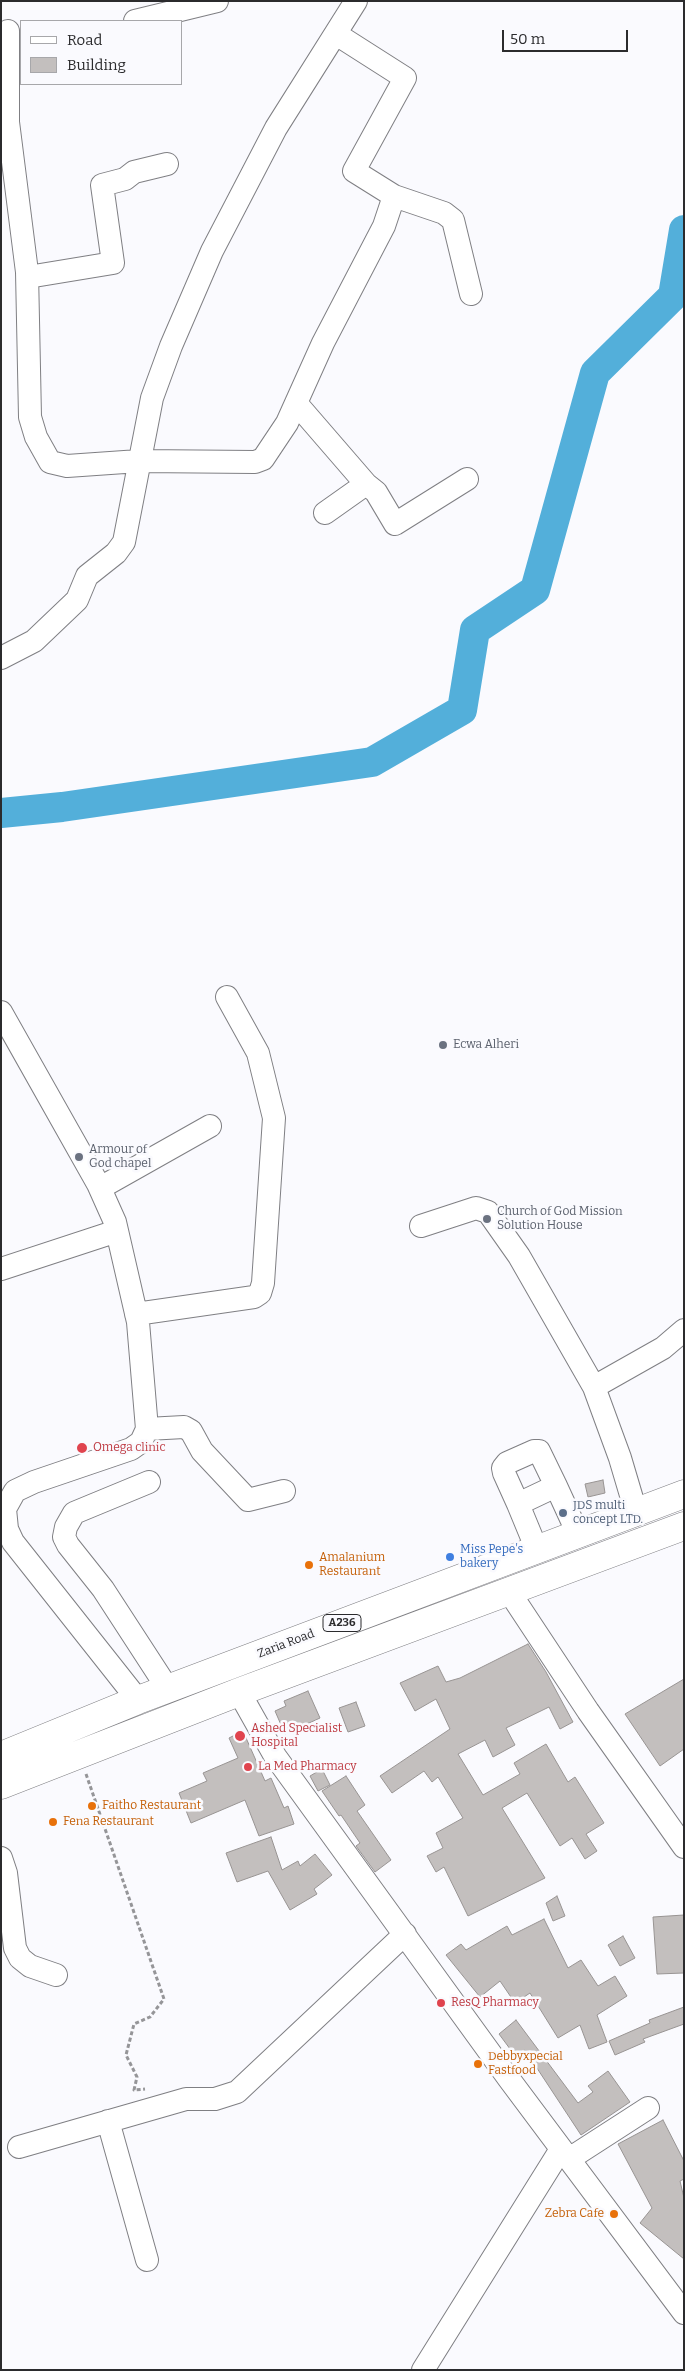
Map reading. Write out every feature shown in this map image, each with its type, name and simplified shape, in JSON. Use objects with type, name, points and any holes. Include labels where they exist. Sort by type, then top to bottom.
[{"type":"highway","name":"Zaria Road","points":[[1,1756],[138,1700],[684,1494]]},
{"type":"highway","name":"A236","points":[[1,1785],[239,1692],[510,1593],[684,1526]]},
{"type":"highway","points":[[588,1530],[612,1554]]},
{"type":"street","points":[[139,20],[217,1]]},
{"type":"street","points":[[1,658],[34,642],[76,600],[87,576],[116,554],[124,542],[157,380],[212,251],[276,128],[356,1]]},
{"type":"street","points":[[10,30],[8,122],[11,217],[28,277],[30,417],[36,438],[50,462],[67,466],[139,461],[255,462],[263,459],[287,423],[323,343],[384,226],[394,196]]},
{"type":"street","points":[[336,34],[405,78],[354,170],[394,196],[444,213],[453,220],[471,294]]},
{"type":"street","points":[[28,277],[113,263],[102,185],[125,178],[134,172],[167,164]]},
{"type":"street","points":[[296,403],[366,484],[376,492],[395,524],[466,479]]},
{"type":"street","points":[[325,513],[366,484]]},
{"type":"street","points":[[136,1314],[254,1297],[260,1293],[263,1283],[274,1118],[258,1053],[227,997]]},
{"type":"street","points":[[1,1012],[100,1188],[117,1231],[136,1314],[147,1429],[141,1442],[131,1449],[34,1482],[15,1491],[5,1509],[7,1528],[13,1542],[138,1700]]},
{"type":"street","points":[[100,1188],[210,1126]]},
{"type":"street","points":[[421,1226],[476,1208],[488,1212],[519,1256],[594,1387],[620,1458],[636,1512]]},
{"type":"street","points":[[1,1269],[117,1231]]},
{"type":"street","points":[[594,1387],[663,1348],[684,1330]]},
{"type":"street","points":[[147,1429],[184,1426],[191,1431],[202,1451],[248,1500],[284,1491]]},
{"type":"street","points":[[537,1550],[503,1468],[507,1463],[534,1451],[539,1451],[556,1486],[588,1530]]},
{"type":"street","points":[[149,1482],[74,1513],[66,1527],[64,1537],[68,1545],[103,1589],[168,1689]]},
{"type":"street","points":[[518,1504],[556,1486]]},
{"type":"street","points":[[510,1593],[588,1711],[684,1847]]},
{"type":"street","points":[[239,1692],[274,1756],[565,2154],[681,2306]]},
{"type":"street","points":[[1,1858],[6,1873],[15,1948],[20,1958],[30,1966],[56,1975]]},
{"type":"street","points":[[19,2147],[186,2099],[215,2099],[237,2092],[405,1934]]},
{"type":"street","points":[[422,2370],[565,2154],[648,2108]]},
{"type":"street","points":[[108,2121],[147,2260]]},
{"type":"path","points":[[78,1754],[164,1999],[150,2017],[134,2024],[126,2055],[137,2077],[134,2090],[152,2089]]},
{"type":"building","points":[[603,1480],[605,1493],[588,1497],[585,1484]]},
{"type":"building","points":[[528,1644],[546,1672],[573,1722],[560,1729],[549,1707],[506,1728],[515,1745],[493,1757],[485,1740],[458,1754],[483,1795],[520,1774],[514,1763],[546,1744],[568,1782],[575,1777],[604,1823],[586,1834],[597,1851],[585,1859],[572,1838],[560,1846],[527,1793],[502,1808],[545,1878],[468,1916],[444,1867],[436,1872],[427,1856],[443,1848],[436,1833],[463,1818],[438,1777],[432,1782],[424,1771],[392,1793],[380,1776],[450,1729],[436,1699],[415,1711],[400,1683],[438,1666],[446,1682],[460,1678]]},
{"type":"building","points":[[684,1679],[684,1749],[660,1766],[625,1714]]},
{"type":"building","points":[[308,1691],[320,1718],[285,1734],[275,1711],[286,1706],[284,1701]]},
{"type":"building","points":[[356,1702],[365,1726],[348,1732],[339,1708]]},
{"type":"building","points":[[243,1731],[265,1781],[271,1778],[284,1808],[288,1806],[294,1824],[259,1836],[245,1800],[191,1823],[179,1793],[207,1781],[203,1773],[238,1758],[229,1738]]},
{"type":"building","points":[[322,1769],[330,1785],[318,1791],[310,1776]]},
{"type":"building","points":[[346,1776],[365,1805],[357,1811],[391,1860],[375,1872],[356,1846],[360,1843],[322,1791]]},
{"type":"building","points":[[271,1837],[282,1870],[298,1861],[300,1866],[315,1854],[332,1875],[314,1889],[317,1894],[290,1910],[268,1871],[237,1882],[226,1853]]},
{"type":"building","points":[[557,1896],[565,1916],[553,1921],[546,1903]]},
{"type":"building","points":[[684,1915],[684,1973],[657,1974],[653,1917]]},
{"type":"building","points":[[544,1919],[568,1968],[581,1960],[598,1986],[615,1976],[627,1996],[597,2015],[607,2042],[589,2049],[580,2025],[558,2038],[530,1993],[515,2003],[500,1981],[480,1997],[446,1955],[461,1944],[466,1950],[507,1926],[512,1935]]},
{"type":"building","points":[[623,1936],[635,1958],[620,1966],[608,1945]]},
{"type":"building","points":[[684,2007],[684,2024],[643,2039],[645,2042],[615,2055],[609,2041],[650,2023],[649,2020]]},
{"type":"building","points":[[516,2020],[578,2103],[593,2092],[588,2086],[608,2071],[630,2102],[581,2135],[525,2050],[516,2057],[499,2034]]},
{"type":"building","points":[[663,2120],[684,2161],[684,2179],[680,2181],[684,2198],[684,2259],[640,2223],[652,2208],[618,2144]]},
{"type":"waterway","points":[[1,813],[62,807],[372,762],[462,710],[475,630],[535,590],[595,373],[673,296],[684,230]]},
{"type":"place","name":"Ecwa Alheri","points":[[443,1045]]},
{"type":"place","name":"Armour of God chapel","points":[[79,1157]]},
{"type":"place","name":"Church of God Mission Solution House","points":[[487,1219]]},
{"type":"place","name":"Omega clinic","points":[[82,1448]]},
{"type":"place","name":"JDS multi concept LTD.","points":[[563,1513]]},
{"type":"place","name":"Miss Pepe's bakery","points":[[450,1557]]},
{"type":"place","name":"Amalanium Restaurant","points":[[309,1565]]},
{"type":"place","name":"Ashed Specialist Hospital","points":[[240,1736]]},
{"type":"place","name":"La Med Pharmacy","points":[[248,1767]]},
{"type":"place","name":"Faitho Restaurant","points":[[92,1806]]},
{"type":"place","name":"Fena Restaurant","points":[[53,1822]]},
{"type":"place","name":"ResQ Pharmacy","points":[[441,2003]]},
{"type":"place","name":"Debbyxpecial Fastfood","points":[[478,2064]]},
{"type":"place","name":"Zebra Cafe","points":[[614,2214]]}]
